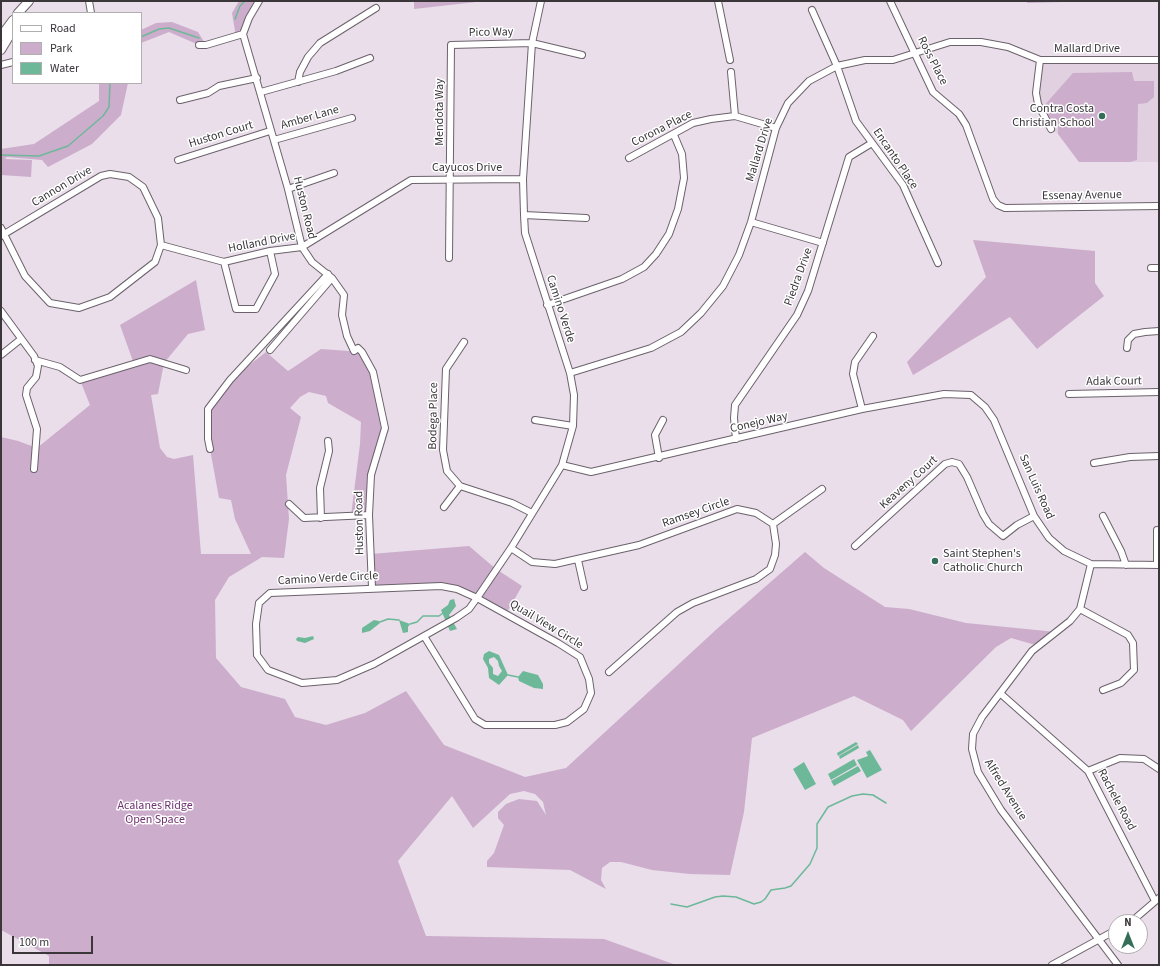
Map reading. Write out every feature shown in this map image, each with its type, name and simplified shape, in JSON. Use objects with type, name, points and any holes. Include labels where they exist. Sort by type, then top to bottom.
[{"type":"main road","points":[[19,12],[30,1]]},
{"type":"main road","points":[[26,12],[34,1]]},
{"type":"main road","points":[[1,36],[12,21]]},
{"type":"main road","points":[[1,50],[12,32]]},
{"type":"street","points":[[88,1],[92,12]]},
{"type":"street","points":[[199,44],[206,45],[243,34],[249,18],[259,1]]},
{"type":"street","name":"Camino Verde","points":[[477,598],[511,548],[562,465],[573,426],[574,395],[570,372],[547,305],[525,233],[523,179],[532,43],[541,1]]},
{"type":"street","points":[[718,1],[730,60]]},
{"type":"street","name":"Ross Place","points":[[890,1],[915,52],[932,92],[959,114],[966,125],[993,199],[1005,208]]},
{"type":"street","points":[[298,82],[303,67],[320,43],[376,8]]},
{"type":"street","name":"Encanto Place","points":[[812,10],[837,66],[856,121],[903,186],[938,263]]},
{"type":"street","name":"Huston Road","points":[[243,34],[288,189],[302,247],[312,262],[330,276],[344,295],[342,315],[347,336],[354,351],[358,348],[362,352],[373,372],[385,428],[371,475],[369,515],[372,588]]},
{"type":"street","name":"Mallard Drive","points":[[570,372],[651,348],[681,332],[702,313],[723,286],[739,256],[776,128],[788,103],[809,81],[837,66],[865,60],[893,60],[950,42],[981,42],[1008,47],[1040,60],[1159,60]]},
{"type":"street","name":"Pico Way","points":[[451,44],[532,43],[582,55]]},
{"type":"street","name":"Mendota Way","points":[[449,258],[451,44]]},
{"type":"street","points":[[261,92],[336,71],[370,58]]},
{"type":"street","points":[[1040,60],[1036,93],[1038,104],[1050,129]]},
{"type":"street","points":[[1,65],[12,62]]},
{"type":"street","points":[[731,72],[735,116]]},
{"type":"street","points":[[180,100],[208,93],[219,86],[257,78]]},
{"type":"street","name":"Corona Place","points":[[629,158],[693,124],[735,116],[776,128]]},
{"type":"street","name":"Amber Lane","points":[[274,140],[352,118]]},
{"type":"street","name":"Huston Court","points":[[178,160],[270,131]]},
{"type":"street","points":[[547,305],[622,279],[644,267],[656,254],[668,234],[678,209],[684,178],[682,154],[674,135]]},
{"type":"street","name":"Piedra Drive","points":[[736,439],[734,418],[735,405],[797,315],[808,291],[849,157],[872,143]]},
{"type":"street","points":[[288,189],[334,173]]},
{"type":"street","name":"Cannon Drive","points":[[3,235],[101,176],[122,175],[129,177],[143,187],[158,218],[161,245]]},
{"type":"street","name":"Cayucos Drive","points":[[411,180],[523,179]]},
{"type":"street","name":"Holland Drive","points":[[161,245],[224,262],[270,251],[302,247],[411,180]]},
{"type":"street","name":"Essenay Avenue","points":[[1005,208],[1159,206]]},
{"type":"street","points":[[524,215],[586,218]]},
{"type":"street","points":[[750,222],[823,243]]},
{"type":"street","points":[[1,228],[3,235],[25,276],[50,303],[79,308],[110,297],[155,262],[161,245]]},
{"type":"street","points":[[224,262],[236,309],[256,309],[275,274],[270,251]]},
{"type":"street","points":[[1151,268],[1159,268]]},
{"type":"street","points":[[270,350],[330,276]]},
{"type":"street","points":[[210,449],[208,439],[208,409],[230,380],[330,276]]},
{"type":"street","points":[[1,311],[38,366],[36,377],[27,388],[26,395],[37,429],[34,469]]},
{"type":"street","points":[[1126,348],[1128,340],[1134,334],[1159,332]]},
{"type":"street","points":[[862,409],[853,374],[855,362],[873,336]]},
{"type":"street","points":[[1,355],[21,339]]},
{"type":"street","name":"Bodega Place","points":[[460,486],[447,471],[443,450],[446,369],[464,342]]},
{"type":"street","points":[[35,360],[60,367],[80,380],[150,359],[186,370]]},
{"type":"street","name":"Adak Court","points":[[1069,394],[1159,392]]},
{"type":"street","name":"Conejo Way","points":[[562,465],[591,472],[659,458],[862,409],[944,394],[961,394]]},
{"type":"street","name":"San Luis Road","points":[[961,394],[971,395],[985,407],[994,420],[1034,516],[1048,538],[1064,551],[1091,564],[1158,565]]},
{"type":"street","points":[[535,420],[573,426]]},
{"type":"street","points":[[659,458],[655,434],[663,420]]},
{"type":"street","points":[[321,518],[320,488],[329,451],[328,441]]},
{"type":"street","points":[[1094,463],[1130,456],[1159,456]]},
{"type":"street","name":"Keaveny Court","points":[[855,546],[946,464],[952,462],[959,464],[989,524],[1003,536],[1017,525],[1034,516]]},
{"type":"street","points":[[444,507],[460,486],[512,503],[532,513]]},
{"type":"street","points":[[609,672],[677,612],[693,602],[756,579],[770,569],[775,555],[776,544],[773,524],[822,489]]},
{"type":"street","points":[[289,504],[304,518],[369,515]]},
{"type":"street","name":"Ramsey Circle","points":[[511,548],[532,562],[555,564],[639,545],[737,509],[756,513],[773,524]]},
{"type":"street","points":[[1103,516],[1121,551],[1126,565]]},
{"type":"street","points":[[1157,530],[1158,565]]},
{"type":"street","points":[[578,560],[584,587]]},
{"type":"street","name":"Alfred Avenue","points":[[1091,564],[1080,609],[1070,621],[1032,651],[1001,694],[982,717],[973,734],[973,758],[978,772],[1002,810],[1118,965]]},
{"type":"street","name":"Camino Verde Circle","points":[[441,586],[457,589],[477,598],[469,609],[456,618],[374,664],[337,680],[302,683],[268,670],[257,655],[256,624],[259,603],[270,593],[372,588],[441,586]]},
{"type":"street","name":"Quail View Circle","points":[[424,636],[475,719],[485,725],[554,725],[567,722],[584,709],[591,693],[589,679],[580,657],[477,598]]},
{"type":"street","points":[[1080,609],[1128,635],[1133,643],[1134,670],[1121,682],[1103,690]]},
{"type":"street","name":"Rachele Road","points":[[1001,694],[1088,771],[1157,899]]},
{"type":"street","points":[[1088,771],[1120,758],[1144,759],[1159,769]]},
{"type":"street","points":[[1140,914],[1157,899]]},
{"type":"street","points":[[1052,965],[1108,934]]},
{"type":"shaded area","name":"Contra Costa Christian School","points":[[1040,60],[1159,60],[1159,162],[1079,162],[1058,134],[1051,129],[1038,104]]},
{"type":"green space","points":[[239,1],[259,1],[243,34],[236,37],[232,13]]},
{"type":"green space","points":[[414,1],[485,1],[414,9]]},
{"type":"green space","points":[[1027,1],[1097,1],[1027,3]]},
{"type":"green space","points":[[172,22],[198,32],[206,45],[199,45],[169,32],[142,43],[142,30],[156,23]]},
{"type":"green space","name":"Contra Costa Christian School","points":[[1132,72],[1134,81],[1154,81],[1154,97],[1147,103],[1138,104],[1137,160],[1130,162],[1079,162],[1058,134],[1058,125],[1048,116],[1043,107],[1073,73]]},
{"type":"green space","points":[[99,84],[128,84],[121,115],[92,144],[48,167],[42,160],[7,157],[5,159],[32,160],[31,177],[1,175],[1,149],[34,144],[99,101]]},
{"type":"green space","points":[[973,240],[1095,251],[1095,283],[1104,296],[1037,349],[1010,317],[913,375],[907,362],[986,277]]},
{"type":"green space","name":"Acalanes Ridge Open Space","points":[[196,280],[205,330],[188,334],[164,363],[158,394],[151,395],[160,448],[167,457],[174,459],[193,455],[201,554],[251,554],[235,519],[231,500],[219,498],[210,449],[208,409],[230,380],[266,352],[288,371],[321,349],[362,352],[373,372],[385,428],[371,475],[369,515],[351,516],[360,444],[361,422],[328,403],[326,396],[309,392],[300,397],[290,408],[301,417],[286,475],[289,519],[284,558],[262,557],[229,577],[215,600],[216,658],[241,687],[285,699],[295,717],[326,725],[365,713],[406,691],[444,745],[525,777],[566,768],[719,627],[805,552],[824,568],[885,607],[909,609],[966,623],[1056,632],[1039,646],[1011,638],[996,647],[911,731],[903,720],[854,696],[752,738],[744,812],[730,875],[690,874],[652,870],[621,862],[610,862],[602,868],[601,880],[606,889],[570,870],[487,867],[487,861],[494,853],[504,825],[498,818],[498,812],[506,804],[519,799],[537,801],[546,815],[543,802],[535,794],[524,791],[510,794],[473,828],[452,796],[398,861],[426,936],[604,939],[676,965],[49,965],[49,956],[1,930],[1,437],[37,448],[90,405],[80,380],[134,364],[120,325]]},
{"type":"green space","points":[[469,546],[496,569],[522,586],[506,614],[457,589],[372,588],[371,554]]},
{"type":"water","points":[[454,599],[456,606],[449,615],[457,629],[450,631],[441,610],[448,605],[450,600]]},
{"type":"water","points":[[374,620],[379,621],[380,623],[370,631],[362,633],[362,628]]},
{"type":"water","points":[[399,620],[410,624],[408,627],[408,632],[403,633]]},
{"type":"water","points":[[313,636],[314,639],[305,643],[297,641],[296,639],[298,637],[305,638]]},
{"type":"water","points":[[489,651],[499,655],[508,675],[499,685],[489,678],[488,668],[483,659],[484,654]],"holes":[[[494,657],[498,661],[502,671],[498,676],[493,674],[493,668],[489,663],[489,659]]]},
{"type":"water","points":[[523,671],[538,675],[543,684],[543,689],[534,688],[519,681],[518,677]]},
{"type":"water","points":[[856,742],[858,744],[838,756],[837,753]]},
{"type":"water","points":[[858,745],[859,748],[840,759],[839,756]]},
{"type":"water","points":[[870,750],[882,770],[867,778],[857,760],[868,756],[866,752]]},
{"type":"water","points":[[854,759],[857,765],[831,780],[828,774]]},
{"type":"water","points":[[804,762],[816,784],[805,790],[793,769]]},
{"type":"water","points":[[858,766],[861,771],[834,786],[831,781]]},
{"type":"waterway","points":[[235,19],[240,6],[245,1]]},
{"type":"waterway","points":[[142,37],[159,29],[169,28],[199,38]]},
{"type":"waterway","points":[[1,155],[39,156],[68,146],[103,116],[109,107],[110,84]]},
{"type":"waterway","points":[[410,624],[417,622],[423,616],[439,616],[443,613]]},
{"type":"waterway","points":[[380,622],[388,619],[399,620]]},
{"type":"waterway","points":[[508,675],[518,677]]},
{"type":"waterway","points":[[671,904],[687,907],[715,897],[723,896],[736,897],[754,904],[761,902],[771,890],[791,886],[810,864],[817,848],[817,824],[828,807],[852,796],[863,794],[873,795],[886,803]]},
{"type":"place","name":"Contra Costa Christian School","points":[[1102,116]]},
{"type":"place","name":"Saint Stephen's Catholic Church","points":[[935,561]]}]
